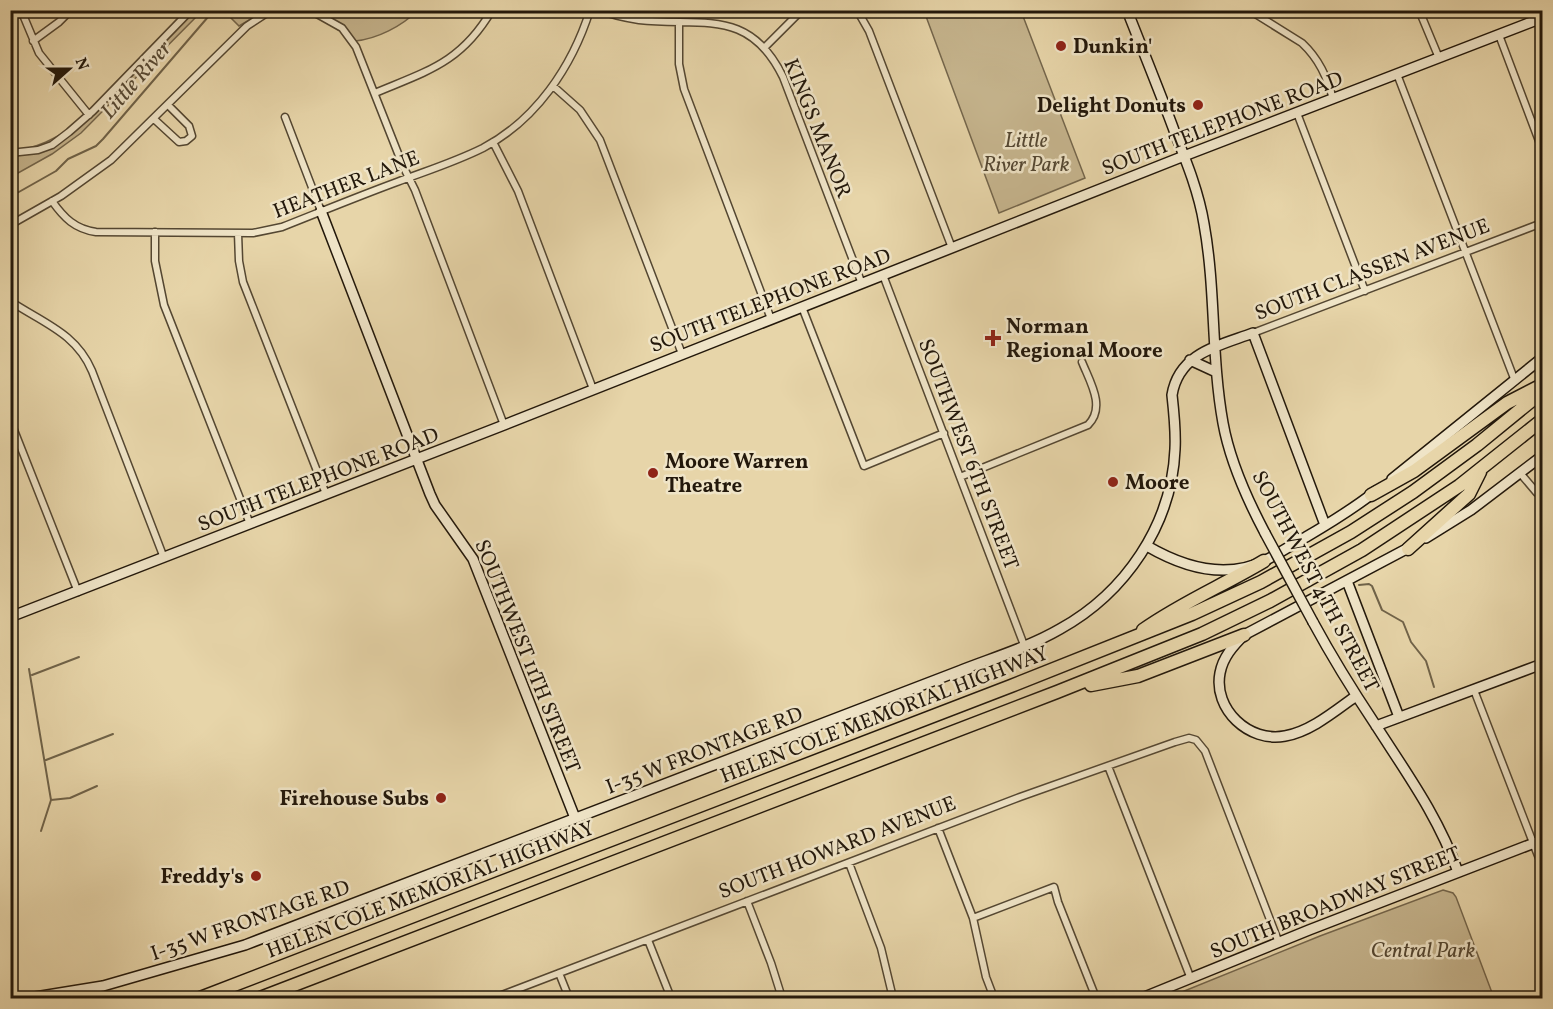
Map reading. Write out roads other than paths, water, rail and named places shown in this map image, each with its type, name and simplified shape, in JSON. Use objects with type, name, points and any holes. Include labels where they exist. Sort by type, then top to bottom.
[{"type":"highway","points":[[1371,495],[1414,471],[1507,403],[1542,385]]},
{"type":"highway","name":"HELEN COLE MEMORIAL HIGHWAY","points":[[200,999],[1125,642],[1192,614],[1262,582],[1351,532],[1413,492],[1477,445],[1542,392]]},
{"type":"highway","name":"HELEN COLE MEMORIAL HIGHWAY","points":[[260,999],[1167,649],[1270,601],[1335,567],[1426,510],[1542,420]]},
{"type":"highway","points":[[1408,549],[1469,494],[1481,469]]},
{"type":"highway","points":[[1125,642],[1171,610],[1237,578],[1264,561]]},
{"type":"highway","points":[[1057,692],[1138,675],[1244,634]]},
{"type":"main road","name":"SOUTHWEST 4TH STREET","points":[[1127,10],[1184,156],[1204,222],[1210,266],[1216,372],[1223,425],[1232,458],[1251,506],[1313,622],[1356,696],[1433,813],[1458,872]]},
{"type":"main road","name":"SOUTH TELEPHONE ROAD","points":[[10,616],[78,592],[417,460],[592,389],[1542,17]]},
{"type":"main road","name":"SOUTHWEST 11TH STREET","points":[[321,211],[435,505],[473,559],[575,818]]},
{"type":"main road","name":"SOUTH CLASSEN AVENUE","points":[[1215,347],[1252,333]]},
{"type":"main road","points":[[1252,333],[1325,525]]},
{"type":"main road","points":[[1190,360],[1215,347]]},
{"type":"main road","points":[[1147,546],[1177,562],[1206,569],[1230,570],[1264,561],[1371,495],[1542,358]]},
{"type":"main road","points":[[1190,360],[1216,372]]},
{"type":"main road","name":"I-35 W FRONTAGE RD","points":[[29,999],[103,986],[225,952],[1059,630],[1099,603],[1128,573],[1147,546],[1162,510],[1173,470],[1175,451],[1172,395],[1174,386],[1180,372],[1190,360]]},
{"type":"main road","points":[[1356,696],[1296,733],[1276,737],[1259,735],[1251,732],[1232,716],[1223,701],[1220,672],[1225,658],[1244,634],[1408,549],[1471,510],[1542,456]]},
{"type":"main road","points":[[1347,581],[1399,717]]},
{"type":"main road","points":[[1376,726],[1542,664]]},
{"type":"main road","name":"SOUTH BROADWAY STREET","points":[[1142,999],[1538,842]]},
{"type":"street","points":[[21,10],[33,41],[44,60],[89,115]]},
{"type":"street","points":[[33,41],[71,10]]},
{"type":"street","points":[[10,153],[33,151],[51,145],[89,115],[191,10]]},
{"type":"street","points":[[10,225],[52,201],[111,160],[247,26],[275,10]]},
{"type":"street","points":[[304,10],[317,14],[342,28],[356,47],[403,166],[415,190],[504,425]]},
{"type":"street","points":[[375,93],[446,62],[468,44],[492,10]]},
{"type":"street","name":"HEATHER LANE","points":[[52,201],[64,217],[78,228],[86,230],[238,233],[267,231],[466,156],[493,142],[527,115],[553,86],[575,49],[590,10]]},
{"type":"street","name":"KINGS MANOR","points":[[599,10],[641,20],[724,25],[747,33],[765,47],[783,77],[862,284]]},
{"type":"street","points":[[765,47],[802,10]]},
{"type":"street","points":[[857,10],[870,31],[952,248]]},
{"type":"street","points":[[1249,10],[1310,50],[1323,69],[1333,99]]},
{"type":"street","points":[[1419,10],[1439,58]]},
{"type":"street","points":[[1540,10],[1542,17]]},
{"type":"street","points":[[679,22],[679,64],[684,89],[771,319]]},
{"type":"street","points":[[1499,35],[1542,149]]},
{"type":"street","points":[[1397,74],[1515,381]]},
{"type":"street","points":[[553,86],[580,110],[600,140],[682,354]]},
{"type":"street","points":[[154,119],[178,142],[189,140],[192,136],[191,129],[168,105]]},
{"type":"street","points":[[1297,113],[1365,291]]},
{"type":"street","points":[[285,117],[321,211]]},
{"type":"street","points":[[493,142],[518,191],[592,389]]},
{"type":"street","name":"SOUTH CLASSEN AVENUE","points":[[1252,333],[1542,223]]},
{"type":"street","points":[[155,232],[155,261],[164,305],[250,524]]},
{"type":"street","points":[[238,233],[238,254],[243,282],[326,494]]},
{"type":"street","name":"SOUTHWEST 6TH STREET","points":[[883,275],[1024,645]]},
{"type":"street","points":[[10,301],[63,334],[74,342],[83,354],[92,371],[164,558]]},
{"type":"street","points":[[802,307],[864,466],[944,433]]},
{"type":"street","points":[[960,477],[1083,428],[1096,412],[1096,396],[1082,362]]},
{"type":"street","points":[[10,420],[78,592]]},
{"type":"street","points":[[1520,473],[1536,493],[1542,496]]},
{"type":"street","points":[[1474,690],[1538,842],[1542,866]]},
{"type":"street","name":"SOUTH HOWARD AVENUE","points":[[494,999],[938,828],[1182,739],[1196,740],[1205,752],[1279,943]]},
{"type":"street","points":[[1108,766],[1191,979]]},
{"type":"street","points":[[938,828],[973,918],[986,977],[994,999]]},
{"type":"street","points":[[849,862],[881,948],[893,999]]},
{"type":"street","points":[[973,918],[1054,886],[1058,902],[1096,999]]},
{"type":"street","points":[[747,901],[782,999]]},
{"type":"street","points":[[648,940],[671,999]]},
{"type":"street","points":[[559,973],[569,999]]},
{"type":"waterway","name":"Little River","points":[[10,197],[56,171],[68,159],[96,146],[214,10]]},
{"type":"waterway","points":[[1359,585],[1372,586],[1382,610],[1403,622],[1411,642],[1426,661],[1434,687]]},
{"type":"waterway","points":[[32,675],[79,657]]},
{"type":"waterway","points":[[29,669],[51,800],[41,831]]},
{"type":"waterway","points":[[46,760],[113,734]]},
{"type":"waterway","points":[[51,800],[70,798],[97,786]]},
{"type":"place","name":"Dunkin'","points":[[1061,46]]},
{"type":"place","name":"Delight Donuts","points":[[1198,105]]},
{"type":"place","name":"Norman Regional Moore","points":[[993,338]]},
{"type":"place","name":"Moore Warren Theatre","points":[[653,473]]},
{"type":"place","name":"Moore","points":[[1113,482]]},
{"type":"place","name":"Firehouse Subs","points":[[441,798]]},
{"type":"place","name":"Freddy's","points":[[256,876]]},
{"type":"park label","name":"Little River Park","points":[[1026,152]]},
{"type":"park label","name":"Central Park","points":[[1423,950]]}]
